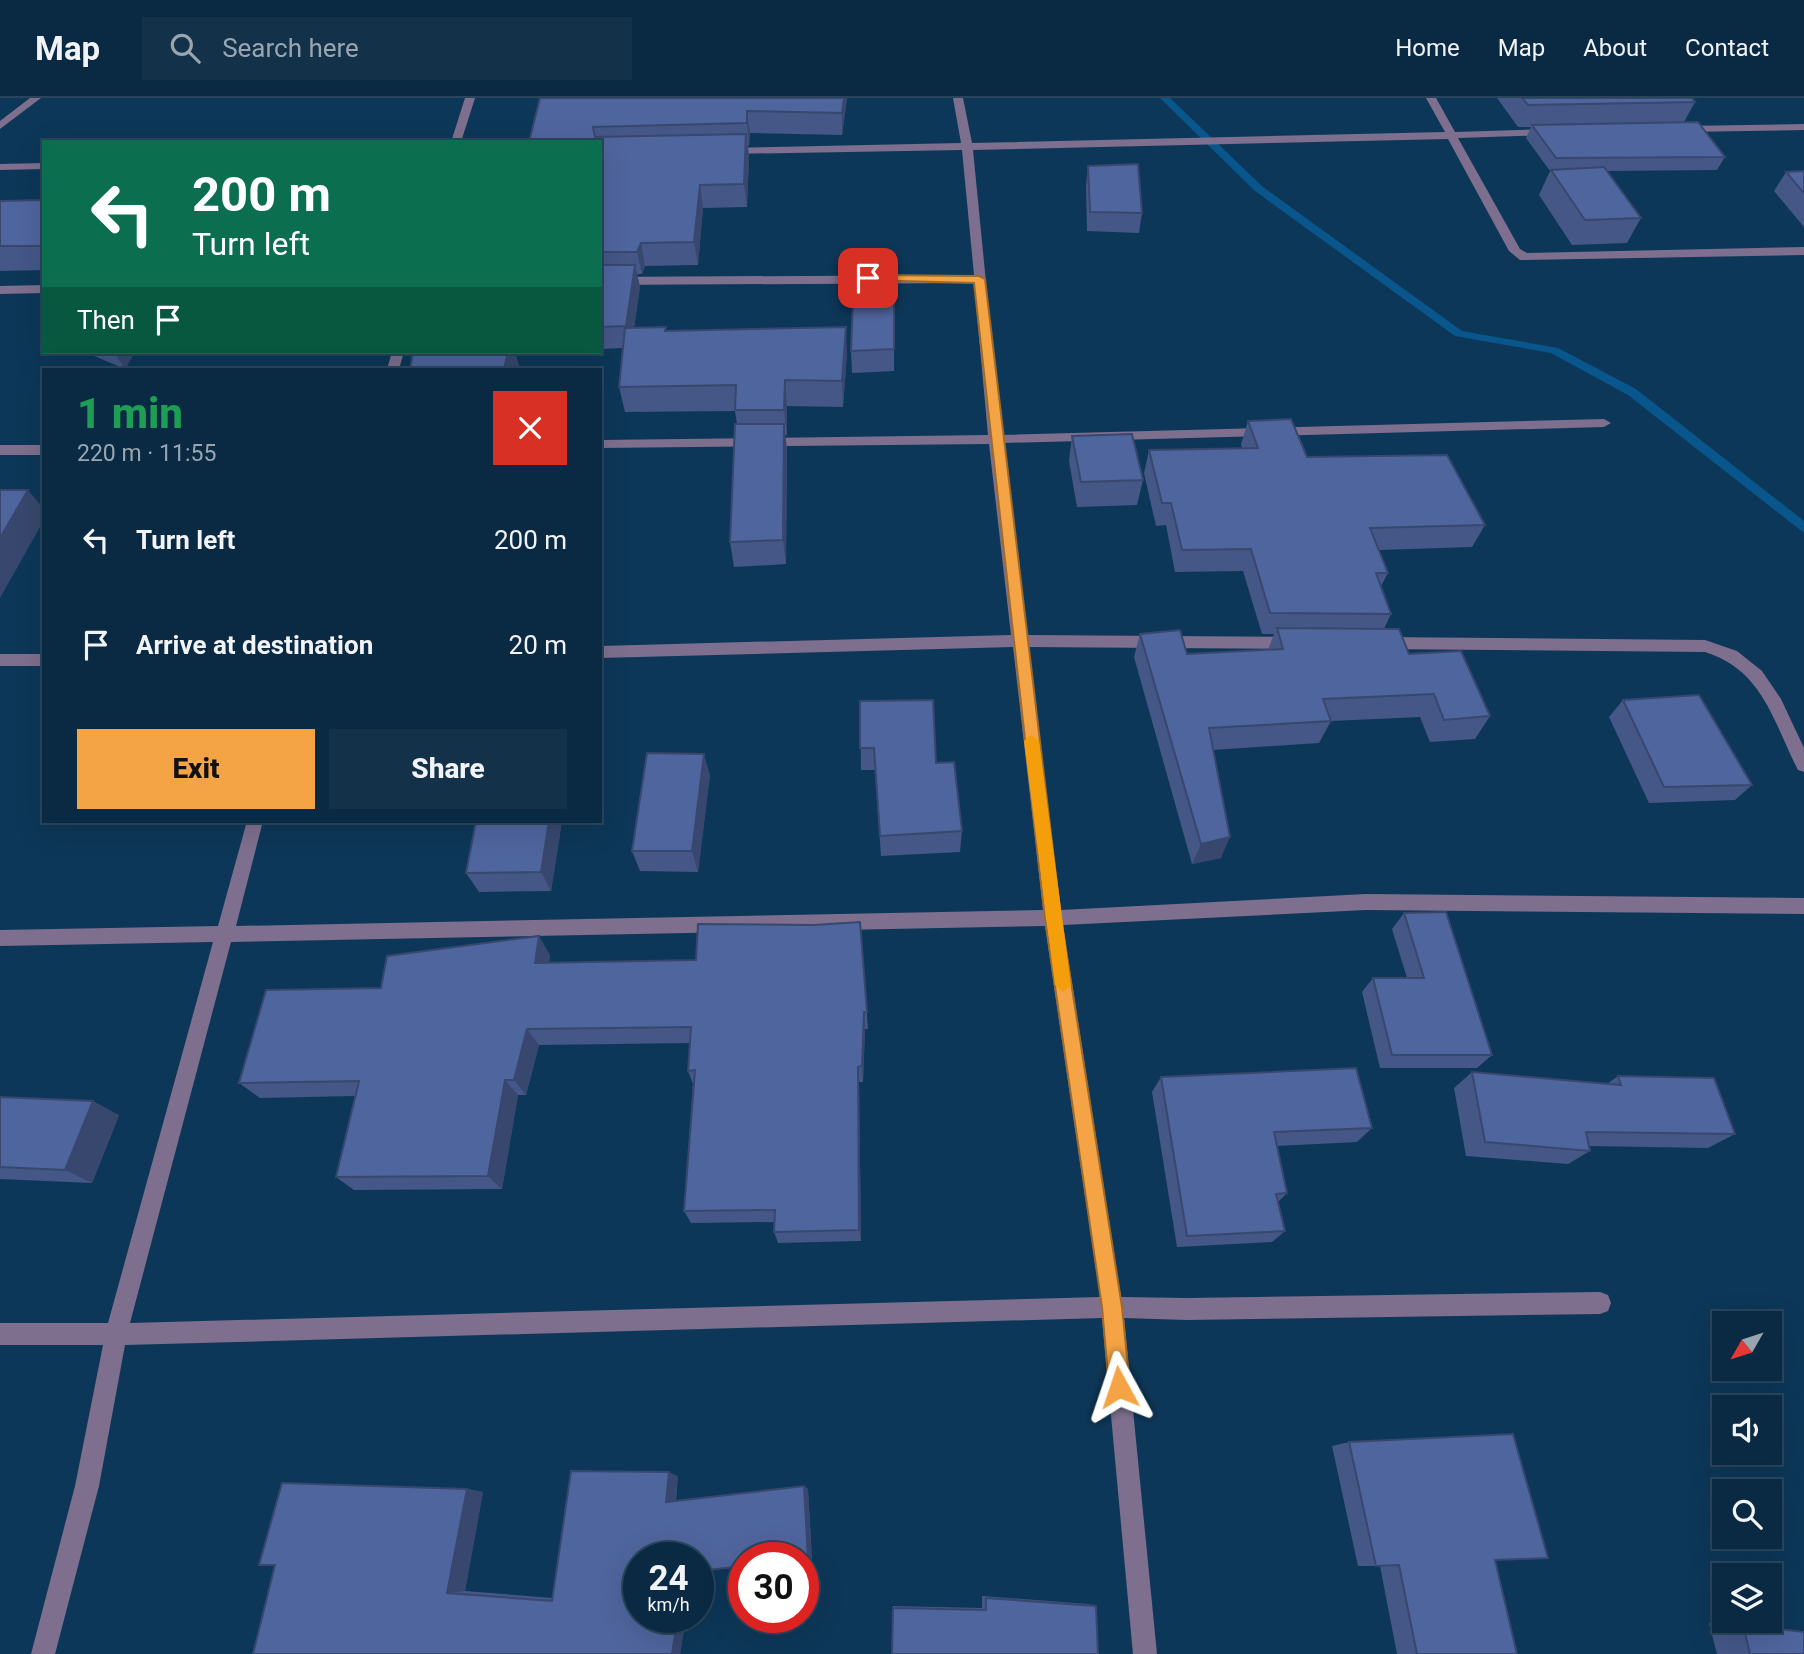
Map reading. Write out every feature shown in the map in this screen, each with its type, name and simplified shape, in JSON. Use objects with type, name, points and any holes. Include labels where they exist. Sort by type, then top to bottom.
[{"type":"street","points":[[0,126],[36,98]]},
{"type":"street","points":[[457,140],[470,98]]},
{"type":"street","points":[[958,98],[967,145],[995,437],[1053,918],[1112,1307],[1145,1654]]},
{"type":"street","points":[[1431,98],[1515,251],[1524,257],[1804,251]]},
{"type":"street","points":[[1668,130],[1804,127]]},
{"type":"street","points":[[708,151],[1275,141],[1558,132]]},
{"type":"street","points":[[0,167],[42,166]]},
{"type":"street","points":[[602,281],[979,279]]},
{"type":"street","points":[[0,290],[42,289]]},
{"type":"street","points":[[602,444],[995,437],[1087,438],[1604,423]]},
{"type":"street","points":[[0,450],[42,450]]},
{"type":"street","points":[[602,652],[1019,641],[1307,643]]},
{"type":"street","points":[[1362,643],[1705,646],[1733,655],[1752,671],[1767,691],[1804,765]]},
{"type":"street","points":[[0,660],[42,660]]},
{"type":"street","points":[[43,1654],[87,1486],[116,1334],[254,823]]},
{"type":"street","points":[[0,938],[1053,918],[1366,902],[1804,906]]},
{"type":"street","points":[[0,1334],[116,1334],[1112,1307],[1187,1309],[1600,1303]]},
{"type":"building","points":[[540,98],[844,98],[842,113],[747,111],[747,123],[593,127],[595,137],[746,134],[744,184],[700,185],[694,242],[641,243],[637,252],[602,252],[602,140],[530,140]]},
{"type":"building","points":[[1522,98],[1692,98],[1695,102],[1528,105]]},
{"type":"building","points":[[1698,122],[1725,157],[1556,158],[1532,125]]},
{"type":"building","points":[[1138,164],[1142,213],[1090,212],[1088,166]]},
{"type":"building","points":[[1604,167],[1641,218],[1585,220],[1551,170]]},
{"type":"building","points":[[1804,171],[1804,193],[1786,172]]},
{"type":"building","points":[[42,200],[42,246],[0,246],[0,201]]},
{"type":"building","points":[[602,265],[635,265],[626,326],[602,327]]},
{"type":"building","points":[[854,270],[894,270],[894,349],[851,351]]},
{"type":"building","points":[[666,327],[665,331],[846,327],[842,381],[785,380],[784,410],[735,410],[736,385],[619,387],[625,328]]},
{"type":"building","points":[[413,354],[508,354],[504,368],[410,368]]},
{"type":"building","points":[[1291,419],[1307,457],[1447,455],[1485,525],[1370,528],[1388,573],[1376,573],[1391,614],[1270,613],[1251,549],[1182,550],[1171,503],[1162,503],[1149,450],[1258,448],[1248,421]]},
{"type":"building","points":[[735,424],[784,424],[783,540],[730,542]]},
{"type":"building","points":[[1132,434],[1143,480],[1081,482],[1072,436]]},
{"type":"building","points":[[0,490],[28,490],[0,538]]},
{"type":"building","points":[[1277,628],[1399,629],[1409,654],[1461,651],[1490,716],[1444,720],[1434,694],[1323,699],[1331,721],[1209,728],[1230,837],[1201,844],[1140,634],[1180,630],[1187,654],[1283,649]]},
{"type":"building","points":[[1699,695],[1752,785],[1664,787],[1623,700]]},
{"type":"building","points":[[933,700],[936,763],[954,762],[962,831],[880,836],[874,748],[860,748],[860,701]]},
{"type":"building","points":[[647,753],[704,754],[692,851],[632,851]]},
{"type":"building","points":[[476,823],[549,823],[541,872],[466,873]]},
{"type":"building","points":[[1446,912],[1492,1055],[1392,1055],[1373,978],[1424,978],[1404,913]]},
{"type":"building","points":[[860,922],[867,1012],[864,1012],[862,1066],[858,1067],[859,1230],[774,1232],[775,1210],[684,1211],[695,1070],[688,1071],[691,1027],[527,1029],[514,1080],[505,1080],[488,1176],[336,1177],[359,1081],[239,1083],[266,990],[381,988],[387,956],[539,936],[535,963],[696,960],[698,924],[814,925]]},
{"type":"building","points":[[1356,1068],[1372,1128],[1274,1132],[1287,1193],[1276,1194],[1285,1231],[1187,1236],[1161,1077]]},
{"type":"building","points":[[1472,1072],[1621,1085],[1618,1076],[1714,1078],[1735,1134],[1586,1132],[1590,1151],[1485,1142]]},
{"type":"building","points":[[0,1097],[93,1101],[65,1170],[0,1167]]},
{"type":"building","points":[[1513,1434],[1548,1558],[1495,1560],[1517,1654],[1417,1654],[1399,1565],[1376,1566],[1349,1442]]},
{"type":"building","points":[[571,1471],[669,1472],[666,1502],[804,1486],[807,1542],[728,1542],[728,1568],[714,1569],[714,1542],[623,1542],[623,1633],[675,1633],[672,1654],[253,1654],[275,1565],[259,1565],[282,1483],[467,1489],[447,1593],[552,1601]]},
{"type":"building","points":[[986,1598],[1096,1606],[1098,1654],[892,1654],[893,1608],[986,1610]]},
{"type":"building","points":[[1782,1629],[1804,1632],[1804,1654],[1750,1654],[1745,1633],[1782,1633]]},
{"type":"waterway","points":[[1165,98],[1259,189],[1459,334],[1554,350],[1632,392],[1804,528]]},
{"type":"slow traffic","points":[[1031,741],[1063,985]]},
{"type":"route","points":[[868,278],[979,279],[995,437],[1053,918],[1112,1307],[1119,1387]]}]
